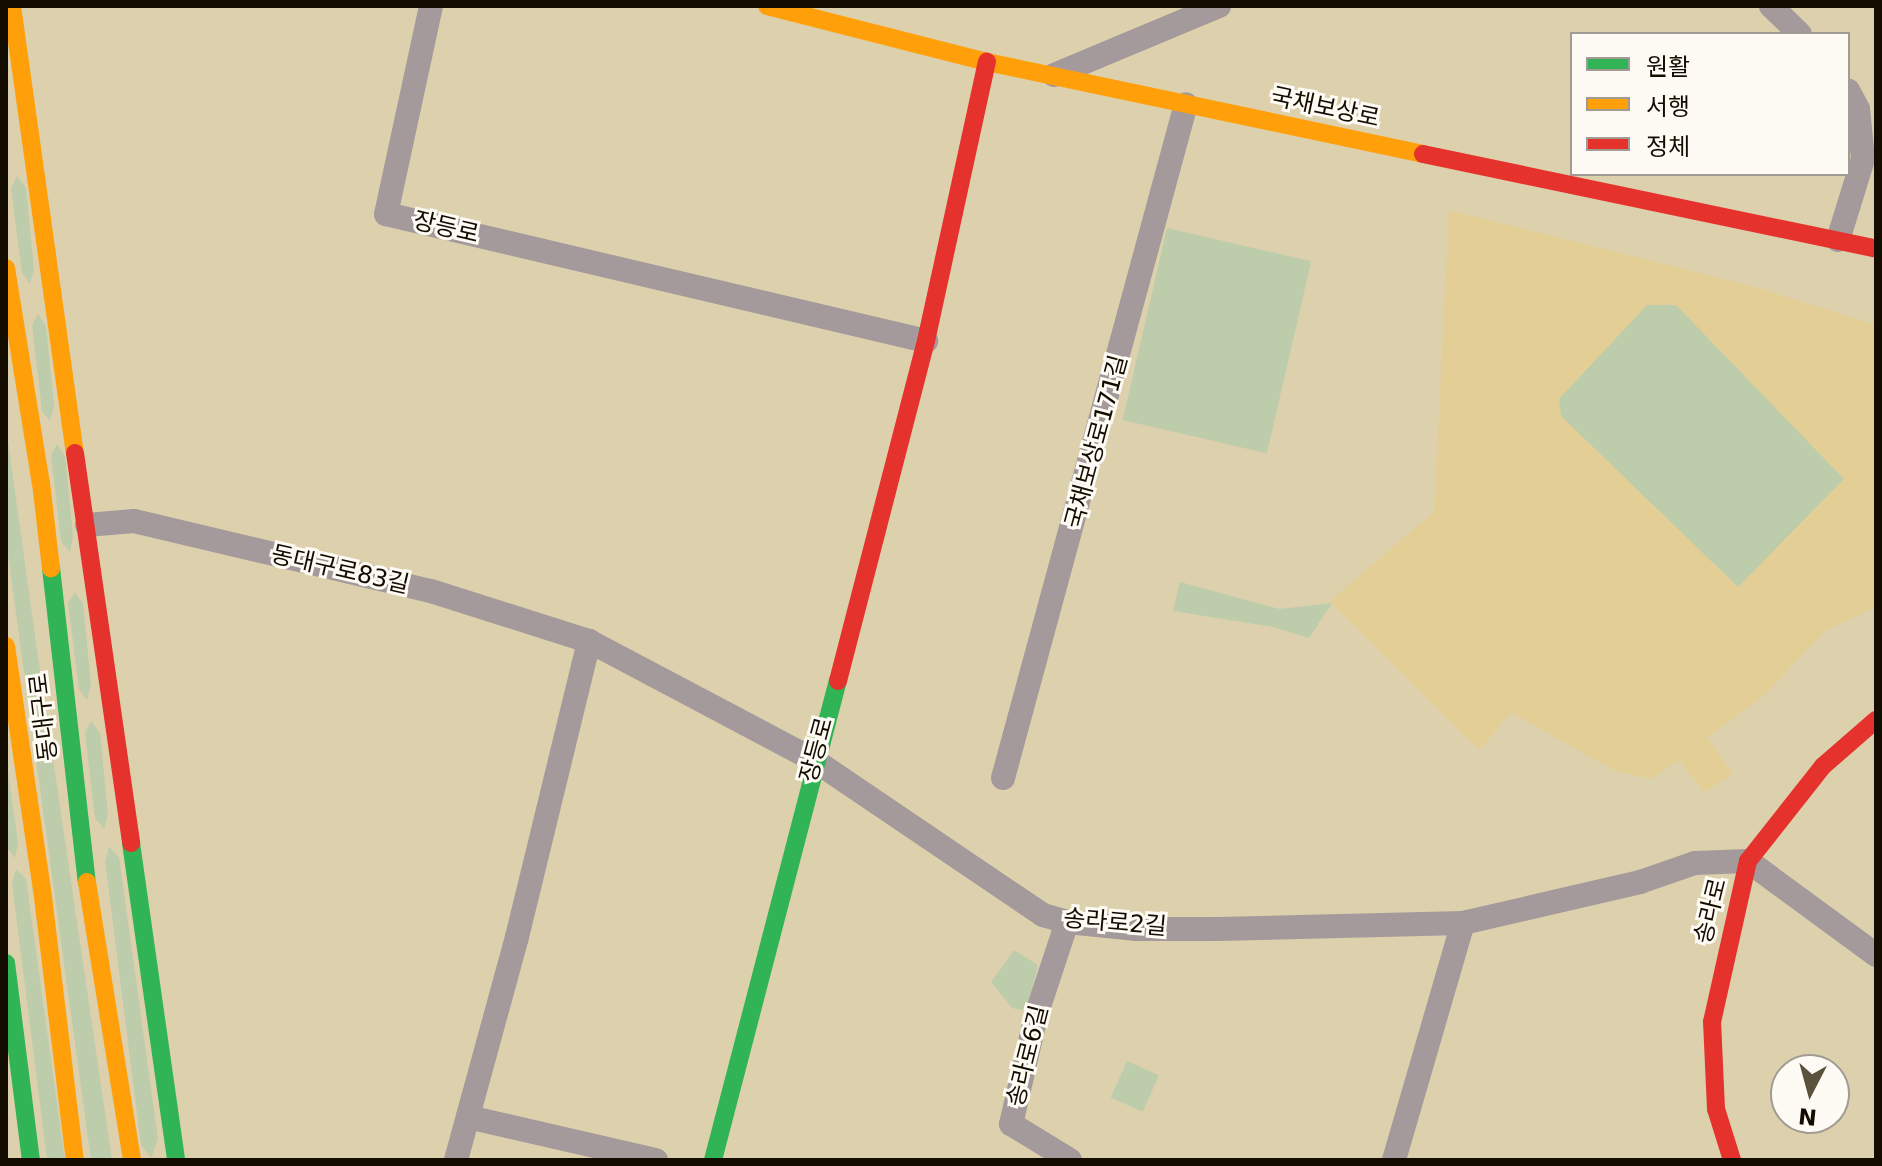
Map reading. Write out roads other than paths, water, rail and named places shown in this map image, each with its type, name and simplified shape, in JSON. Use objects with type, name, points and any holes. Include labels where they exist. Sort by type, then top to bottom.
[{"type":"main road","points":[[12,6],[176,1160]]},
{"type":"main road","name":"국채보상로","points":[[767,6],[987,62],[1876,249]]},
{"type":"main road","name":"장등로","points":[[713,1160],[814,760],[926,341],[987,62]]},
{"type":"main road","name":"동대구로","points":[[6,268],[41,483],[88,888],[132,1160]]},
{"type":"main road","name":"동대구로","points":[[6,646],[43,897],[75,1160]]},
{"type":"main road","name":"송라로","points":[[1732,1160],[1716,1109],[1712,1022],[1729,934],[1748,861],[1823,766],[1876,720]]},
{"type":"main road","points":[[6,963],[31,1160]]},
{"type":"street","name":"장등로","points":[[431,6],[386,214],[926,341]]},
{"type":"street","points":[[1054,75],[1219,6]]},
{"type":"street","points":[[1771,6],[1798,32]]},
{"type":"street","points":[[1838,240],[1863,159],[1858,109],[1850,94]]},
{"type":"street","name":"국채보상로171길","points":[[1003,778],[1186,104]]},
{"type":"street","name":"동대구로83길","points":[[87,525],[134,521],[431,591],[589,641],[814,760]]},
{"type":"street","points":[[456,1160],[517,937],[589,641]]},
{"type":"street","name":"송라로2길","points":[[814,760],[1030,907],[1067,922],[1137,929],[1463,923],[1640,882],[1695,863],[1748,861]]},
{"type":"street","points":[[1748,861],[1876,955]]},
{"type":"street","name":"송라로6길","points":[[1067,922],[1036,1016],[1011,1124],[1070,1160]]},
{"type":"street","points":[[1394,1160],[1463,923]]},
{"type":"street","points":[[468,1117],[656,1160]]}]
